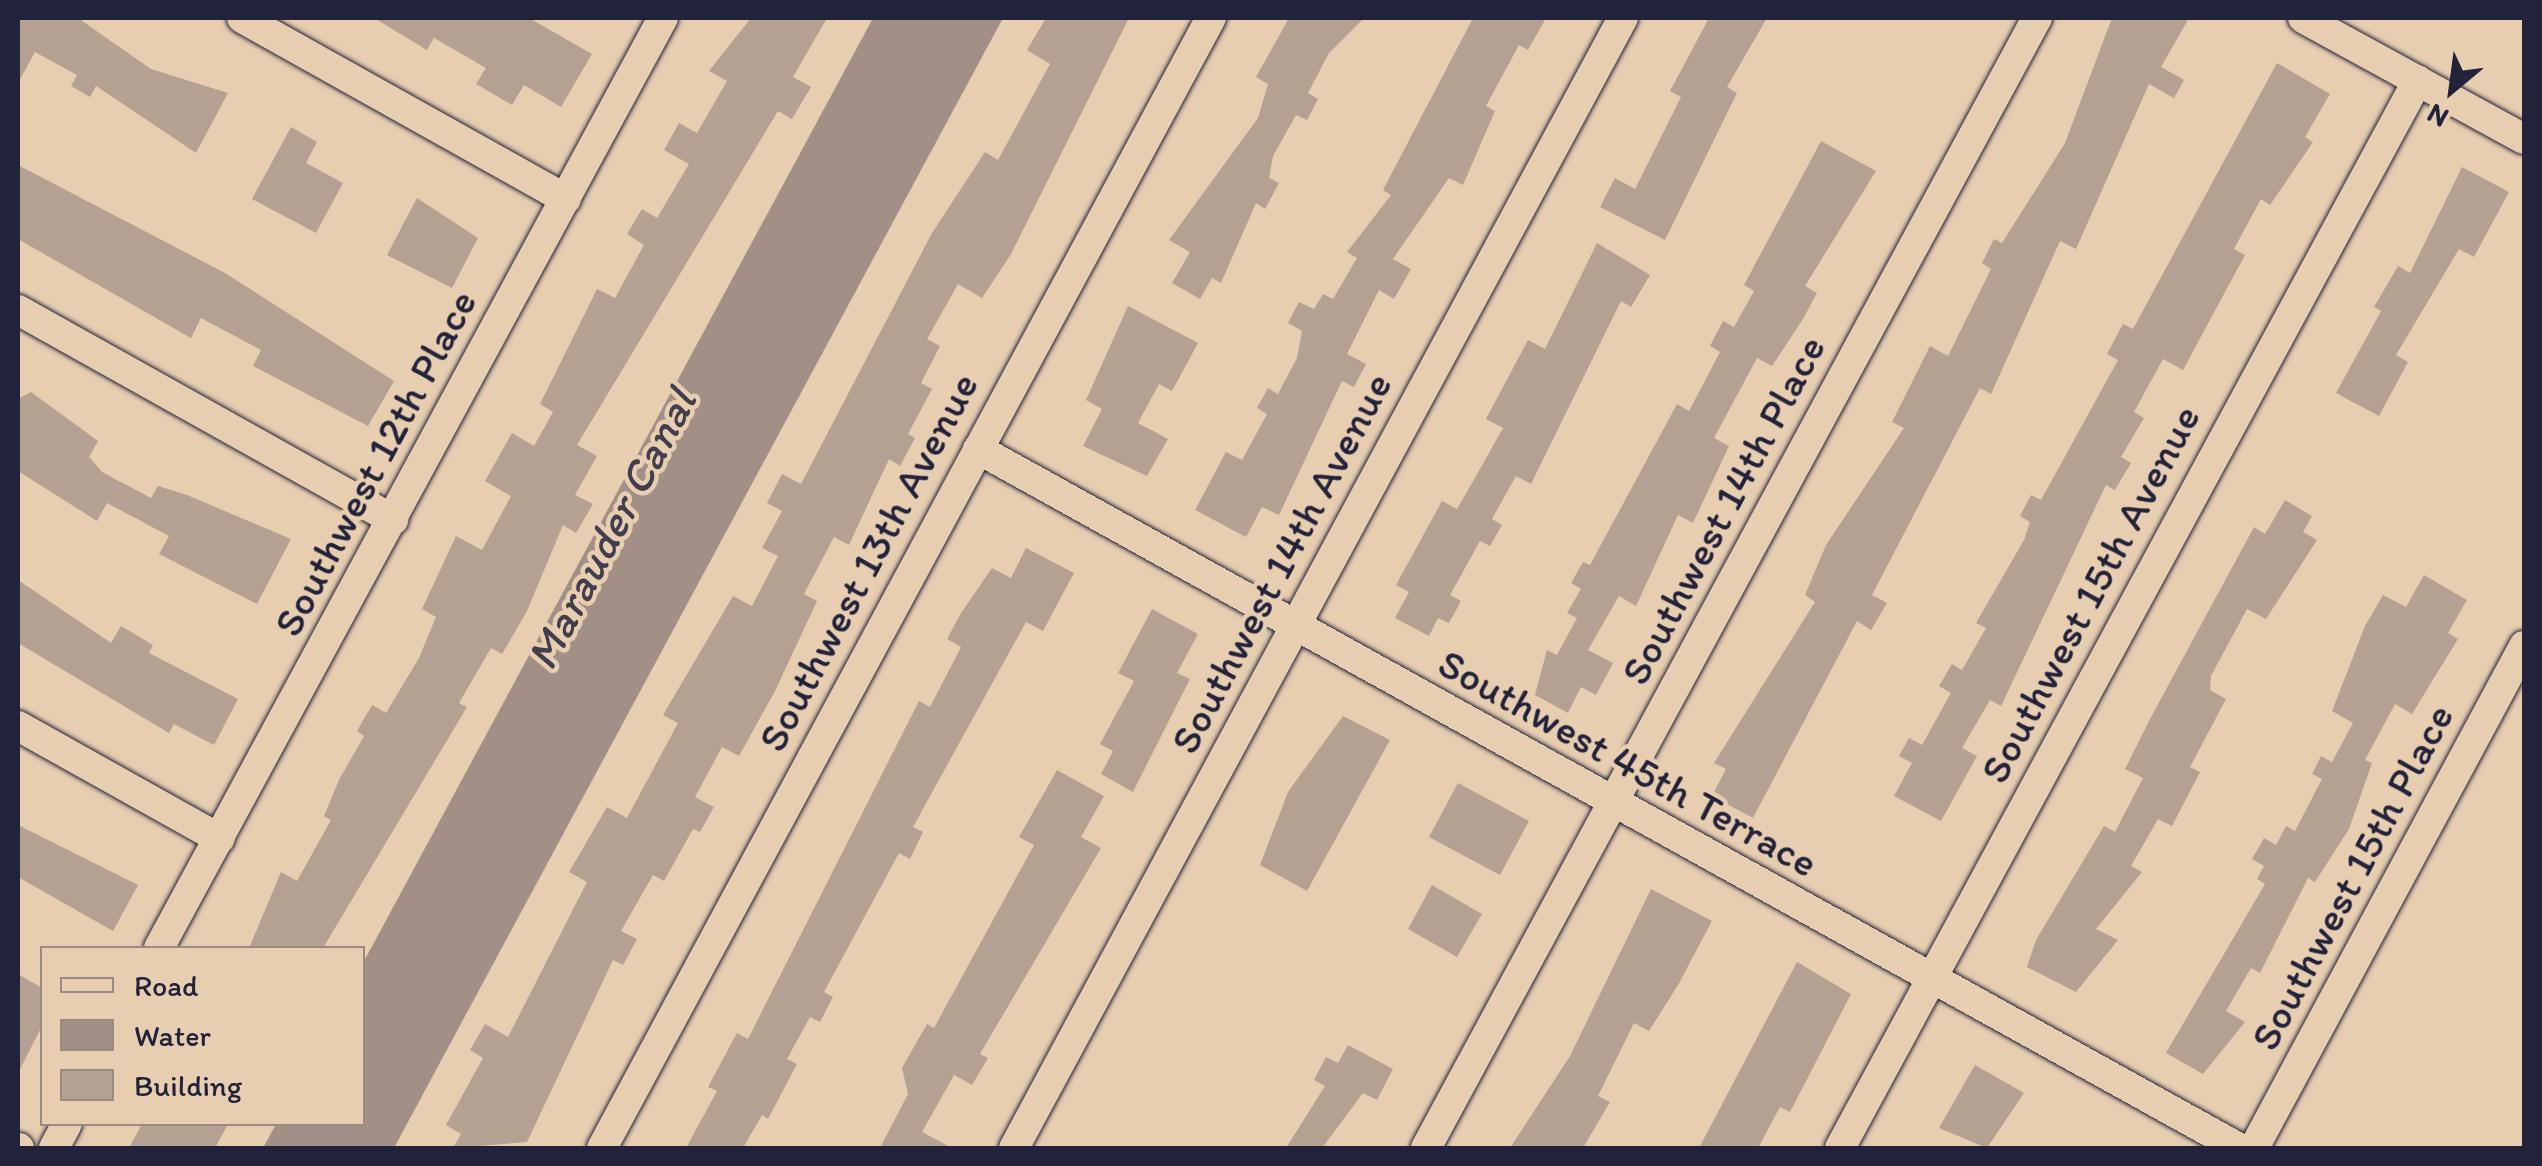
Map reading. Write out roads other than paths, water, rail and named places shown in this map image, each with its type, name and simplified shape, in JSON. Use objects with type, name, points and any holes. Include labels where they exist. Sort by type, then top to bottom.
[{"type":"street","points":[[242,18],[566,199]]},
{"type":"street","name":"Southwest 12th Place","points":[[160,946],[663,18]]},
{"type":"street","name":"Southwest 13th Avenue","points":[[602,1148],[1210,18]]},
{"type":"street","name":"Southwest 14th Avenue","points":[[1014,1148],[1623,18]]},
{"type":"street","name":"Southwest 14th Place","points":[[1426,1148],[2037,18]]},
{"type":"street","points":[[2304,18],[2524,139]]},
{"type":"street","name":"Southwest 15th Avenue","points":[[1840,1148],[2418,80]]},
{"type":"street","points":[[18,310],[393,520]]},
{"type":"street","name":"Southwest 45th Terrace","points":[[978,450],[2238,1148]]},
{"type":"street","name":"Southwest 15th Place","points":[[2254,1148],[2524,646]]},
{"type":"street","points":[[18,726],[220,838]]},
{"type":"water","name":"Marauder Canal","points":[[873,18],[1003,18],[394,1148],[263,1148],[275,1126],[365,1126],[365,959]]}]
